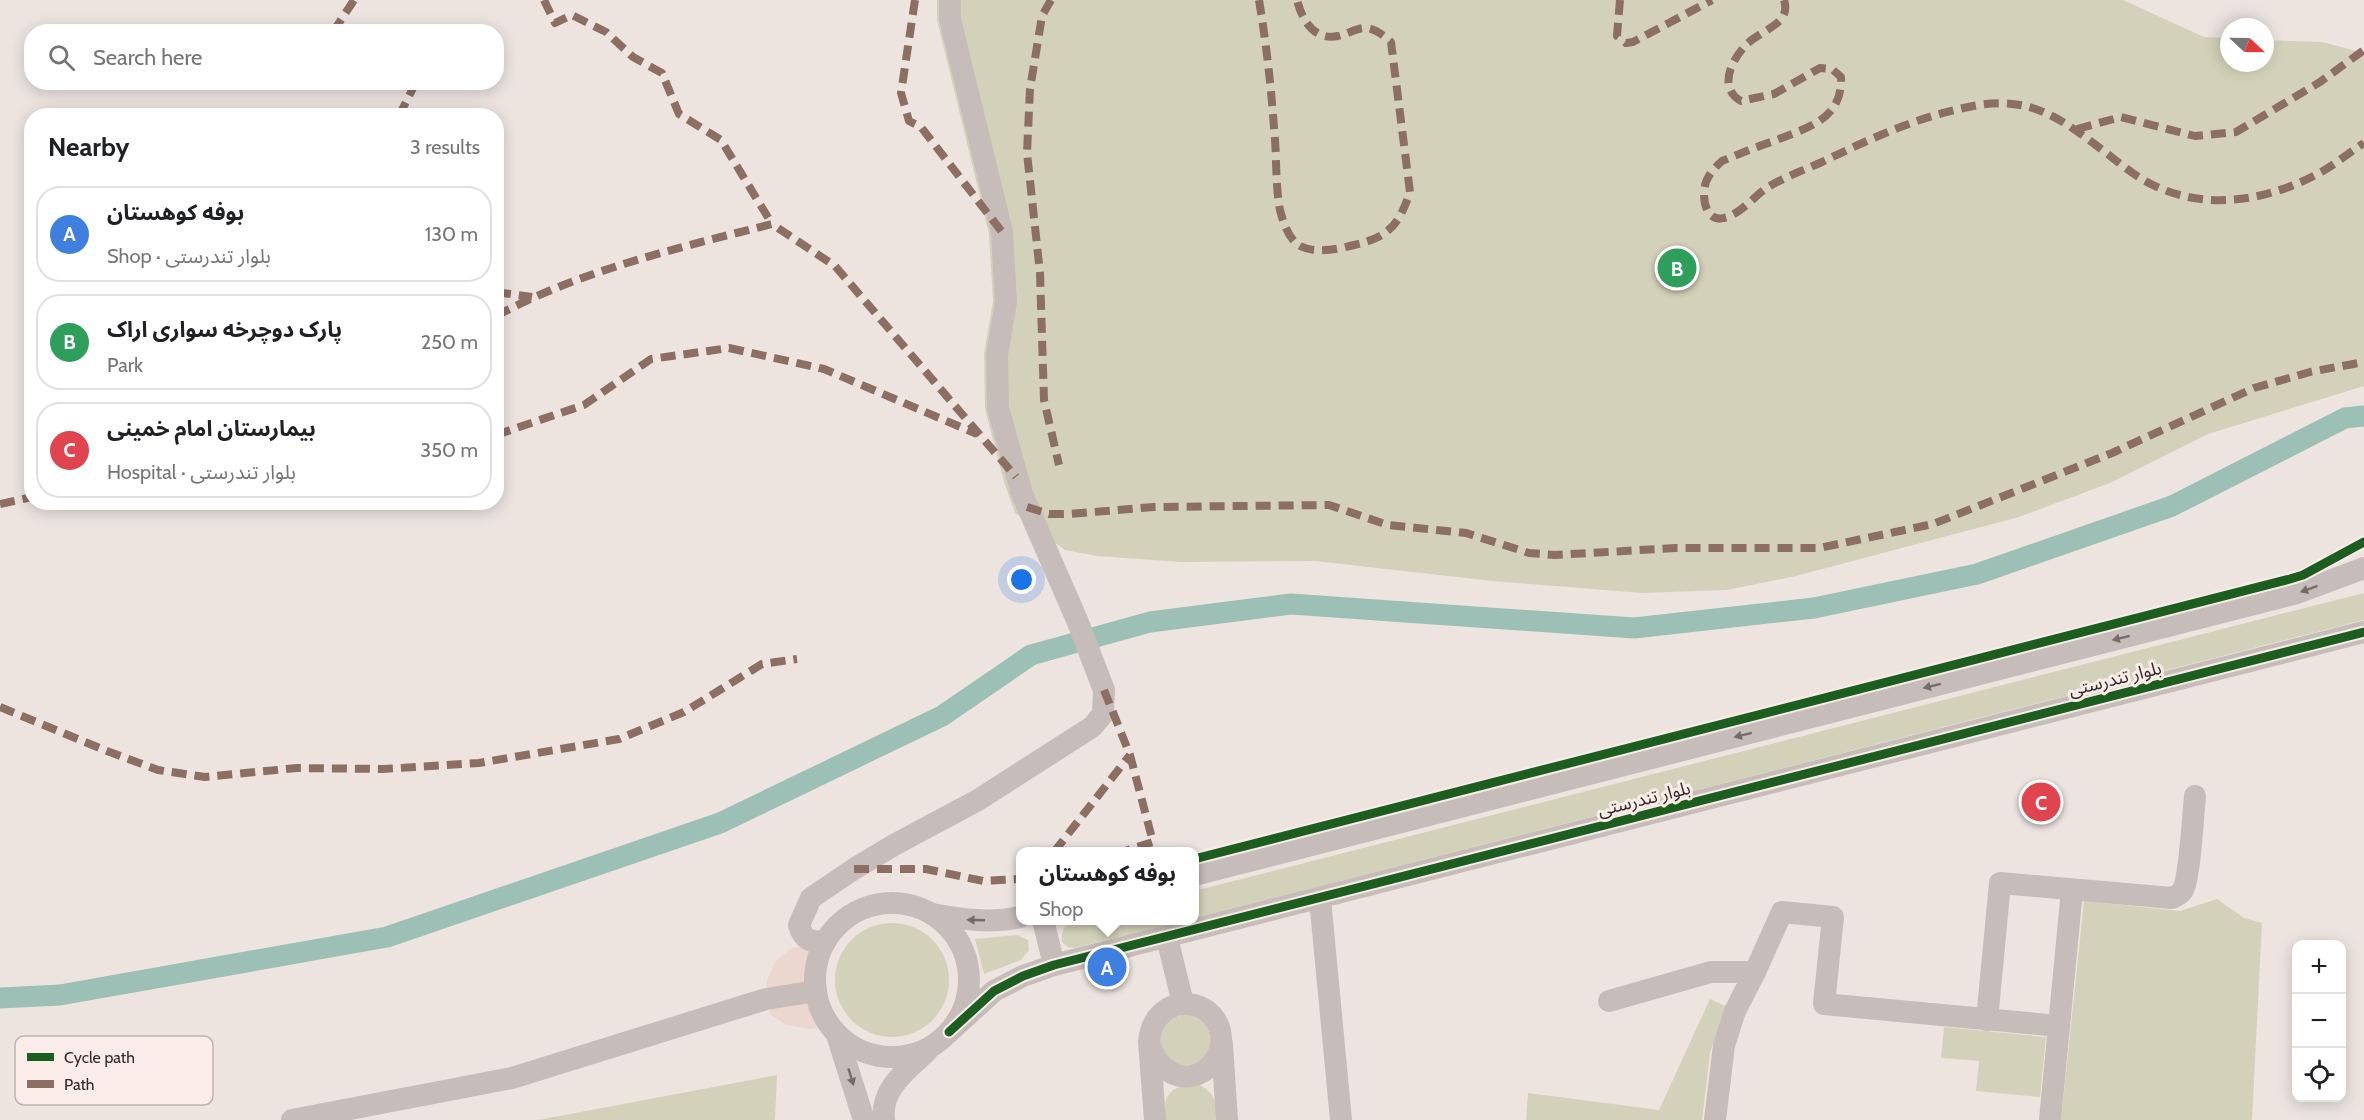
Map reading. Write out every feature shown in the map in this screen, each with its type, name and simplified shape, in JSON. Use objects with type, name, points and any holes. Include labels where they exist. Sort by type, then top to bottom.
[{"type":"street","points":[[825,942],[810,942],[802,936],[799,925],[811,898],[894,844],[978,800],[1092,727],[1103,714],[1104,690],[1077,620],[1022,494],[998,408],[997,355],[1006,302],[1002,232],[950,19],[950,0]]},
{"type":"street","name":"بلوار تندرستی","points":[[1199,874],[2275,599],[2364,568]]},
{"type":"street","name":"بلوار تندرستی","points":[[949,1032],[994,991],[1023,976],[1054,965],[2364,632]]},
{"type":"street","points":[[1987,1020],[2000,883],[2172,898],[2184,889],[2195,796]]},
{"type":"street","points":[[2050,1120],[2072,890]]},
{"type":"street","points":[[1320,899],[1341,1120]]},
{"type":"street","points":[[864,1120],[837,1035],[823,1015],[816,991],[816,966],[825,942],[840,923],[861,910],[885,903],[909,905],[932,914],[971,920],[1016,918]]},
{"type":"street","points":[[1715,1120],[1724,1045],[1735,1011],[1782,912],[1833,917],[1824,1004],[2059,1026]]},
{"type":"street","points":[[884,1120],[884,1106],[893,1084],[949,1032],[962,1013],[968,992],[969,969],[962,947],[950,928],[932,914]]},
{"type":"street","points":[[1044,925],[1054,965]]},
{"type":"street","points":[[1167,938],[1183,1004]]},
{"type":"street","points":[[1609,1001],[1711,972],[1755,972]]},
{"type":"street","points":[[291,1120],[512,1078],[766,999],[816,991]]},
{"type":"street","points":[[1155,1120],[1150,1031],[1162,1012],[1172,1006],[1194,1004],[1204,1009],[1219,1026],[1227,1120]]},
{"type":"street","points":[[837,1035],[858,1050],[881,1057],[906,1056],[930,1048]]},
{"type":"street","points":[[1149,1042],[1157,1063],[1166,1071],[1188,1076],[1209,1067],[1216,1059],[1221,1048],[1221,1037]]},
{"type":"shaded area","points":[[937,0],[2123,0],[2204,37],[2220,38],[2220,72],[2274,72],[2274,40],[2322,42],[2364,53],[2364,386],[2208,434],[2110,483],[2019,517],[1796,576],[1727,590],[1642,593],[1492,581],[1315,561],[1181,562],[1097,556],[1065,550],[1015,513],[1004,482],[985,409],[984,354],[993,301],[989,234],[937,20]]},
{"type":"shaded area","points":[[2364,593],[2364,620],[1199,917],[1199,890]]},
{"type":"shaded area","points":[[2217,899],[2244,918],[2262,923],[2252,1120],[2061,1120],[2084,901],[2180,911]]},
{"type":"shaded area","points":[[892,923],[914,927],[924,932],[940,948],[945,958],[949,980],[945,1002],[940,1012],[924,1028],[914,1033],[892,1037],[870,1033],[860,1028],[844,1012],[839,1002],[835,980],[839,958],[844,948],[860,932],[870,927]]},
{"type":"shaded area","points":[[1168,925],[1074,948],[1062,942],[1062,934],[1066,926]]},
{"type":"shaded area","points":[[1017,935],[1028,940],[1029,950],[1021,960],[984,974],[975,939]]},
{"type":"shaded area","points":[[806,944],[823,947],[816,966],[816,991],[823,1015],[831,1025],[810,1029],[787,1025],[771,1015],[766,999],[767,980],[775,962],[790,949]]},
{"type":"shaded area","points":[[1710,999],[1725,1006],[1710,1053],[1702,1120],[1526,1120],[1528,1093],[1659,1110]]},
{"type":"shaded area","points":[[1192,1013],[1206,1022],[1212,1046],[1195,1064],[1171,1063],[1158,1042],[1168,1019]]},
{"type":"shaded area","points":[[1944,1027],[2046,1037],[2040,1097],[1976,1091],[1979,1061],[1941,1058]]},
{"type":"shaded area","points":[[777,1075],[775,1120],[538,1120]]},
{"type":"shaded area","points":[[1197,1084],[1208,1090],[1214,1098],[1218,1120],[1164,1120],[1165,1103],[1170,1093],[1180,1087]]},
{"type":"waterway","points":[[0,998],[60,995],[387,937],[720,823],[942,716],[1031,655],[1150,622],[1291,604],[1634,628],[1814,608],[1977,574],[2172,506],[2345,418],[2364,416]]},
{"type":"marked path","points":[[338,24],[354,0]]},
{"type":"marked path","points":[[544,0],[555,23],[572,15],[606,32],[633,57],[662,73],[679,114],[721,140],[772,224]]},
{"type":"marked path","points":[[915,0],[901,93],[909,121],[921,127],[1002,232]]},
{"type":"marked path","points":[[1051,0],[1042,16],[1030,89],[1027,153],[1040,273],[1044,400],[1059,465]]},
{"type":"marked path","points":[[1259,0],[1270,80],[1277,190],[1281,215],[1290,235],[1300,246],[1313,250],[1348,247],[1376,238],[1391,228],[1402,213],[1410,192],[1391,42],[1376,31],[1366,28],[1338,36],[1322,35],[1310,27],[1302,15],[1297,0]]},
{"type":"marked path","points":[[1620,0],[1617,36],[1626,43],[1633,42],[1712,0]]},
{"type":"marked path","points":[[1784,0],[1785,9],[1782,18],[1748,43],[1732,65],[1728,81],[1730,89],[1741,101],[1774,94],[1820,68],[1832,69],[1841,77],[1840,92],[1829,113],[1820,120],[1798,132],[1722,161],[1717,166],[1707,179],[1704,201],[1712,216],[1718,218],[1736,213],[1774,183],[1879,136],[1937,115],[1979,105],[2016,104],[2048,114],[2076,131],[2147,182],[2182,196],[2203,199],[2244,198],[2285,188],[2323,171],[2364,143]]},
{"type":"marked path","points":[[2077,129],[2121,117],[2195,136],[2236,132],[2320,82],[2364,50]]},
{"type":"marked path","points":[[403,108],[412,90]]},
{"type":"marked path","points":[[504,312],[596,273],[772,224],[835,266],[1016,477]]},
{"type":"marked path","points":[[504,293],[532,297]]},
{"type":"marked path","points":[[504,432],[584,405],[651,359],[729,348],[824,369],[977,434]]},
{"type":"marked path","points":[[1027,507],[1049,514],[1069,514],[1154,507],[1329,505],[1388,525],[1466,533],[1529,553],[1555,555],[1675,548],[1819,548],[1933,524],[2112,453],[2254,388],[2310,372],[2364,362]]},
{"type":"marked path","points":[[0,504],[24,499]]},
{"type":"marked path","points":[[0,707],[158,770],[205,777],[297,768],[383,769],[479,763],[619,739],[684,712],[762,664],[797,659]]},
{"type":"marked path","points":[[1104,690],[1130,755],[1153,842],[1138,847]]},
{"type":"marked path","points":[[1058,847],[1130,755]]},
{"type":"marked path","points":[[854,869],[926,869],[983,881],[1016,879]]},
{"type":"cycle path","points":[[1199,858],[2290,579],[2303,575],[2364,542]]},
{"type":"cycle path","points":[[949,1032],[994,991],[1023,976],[1054,965],[2364,632]]},
{"type":"place","name":"پارک دوچرخه سواری اراک","points":[[1677,268]]},
{"type":"place","name":"بیمارستان امام خمینی","points":[[2041,802]]},
{"type":"place","name":"بوفه کوهستان","points":[[1107,967]]}]
